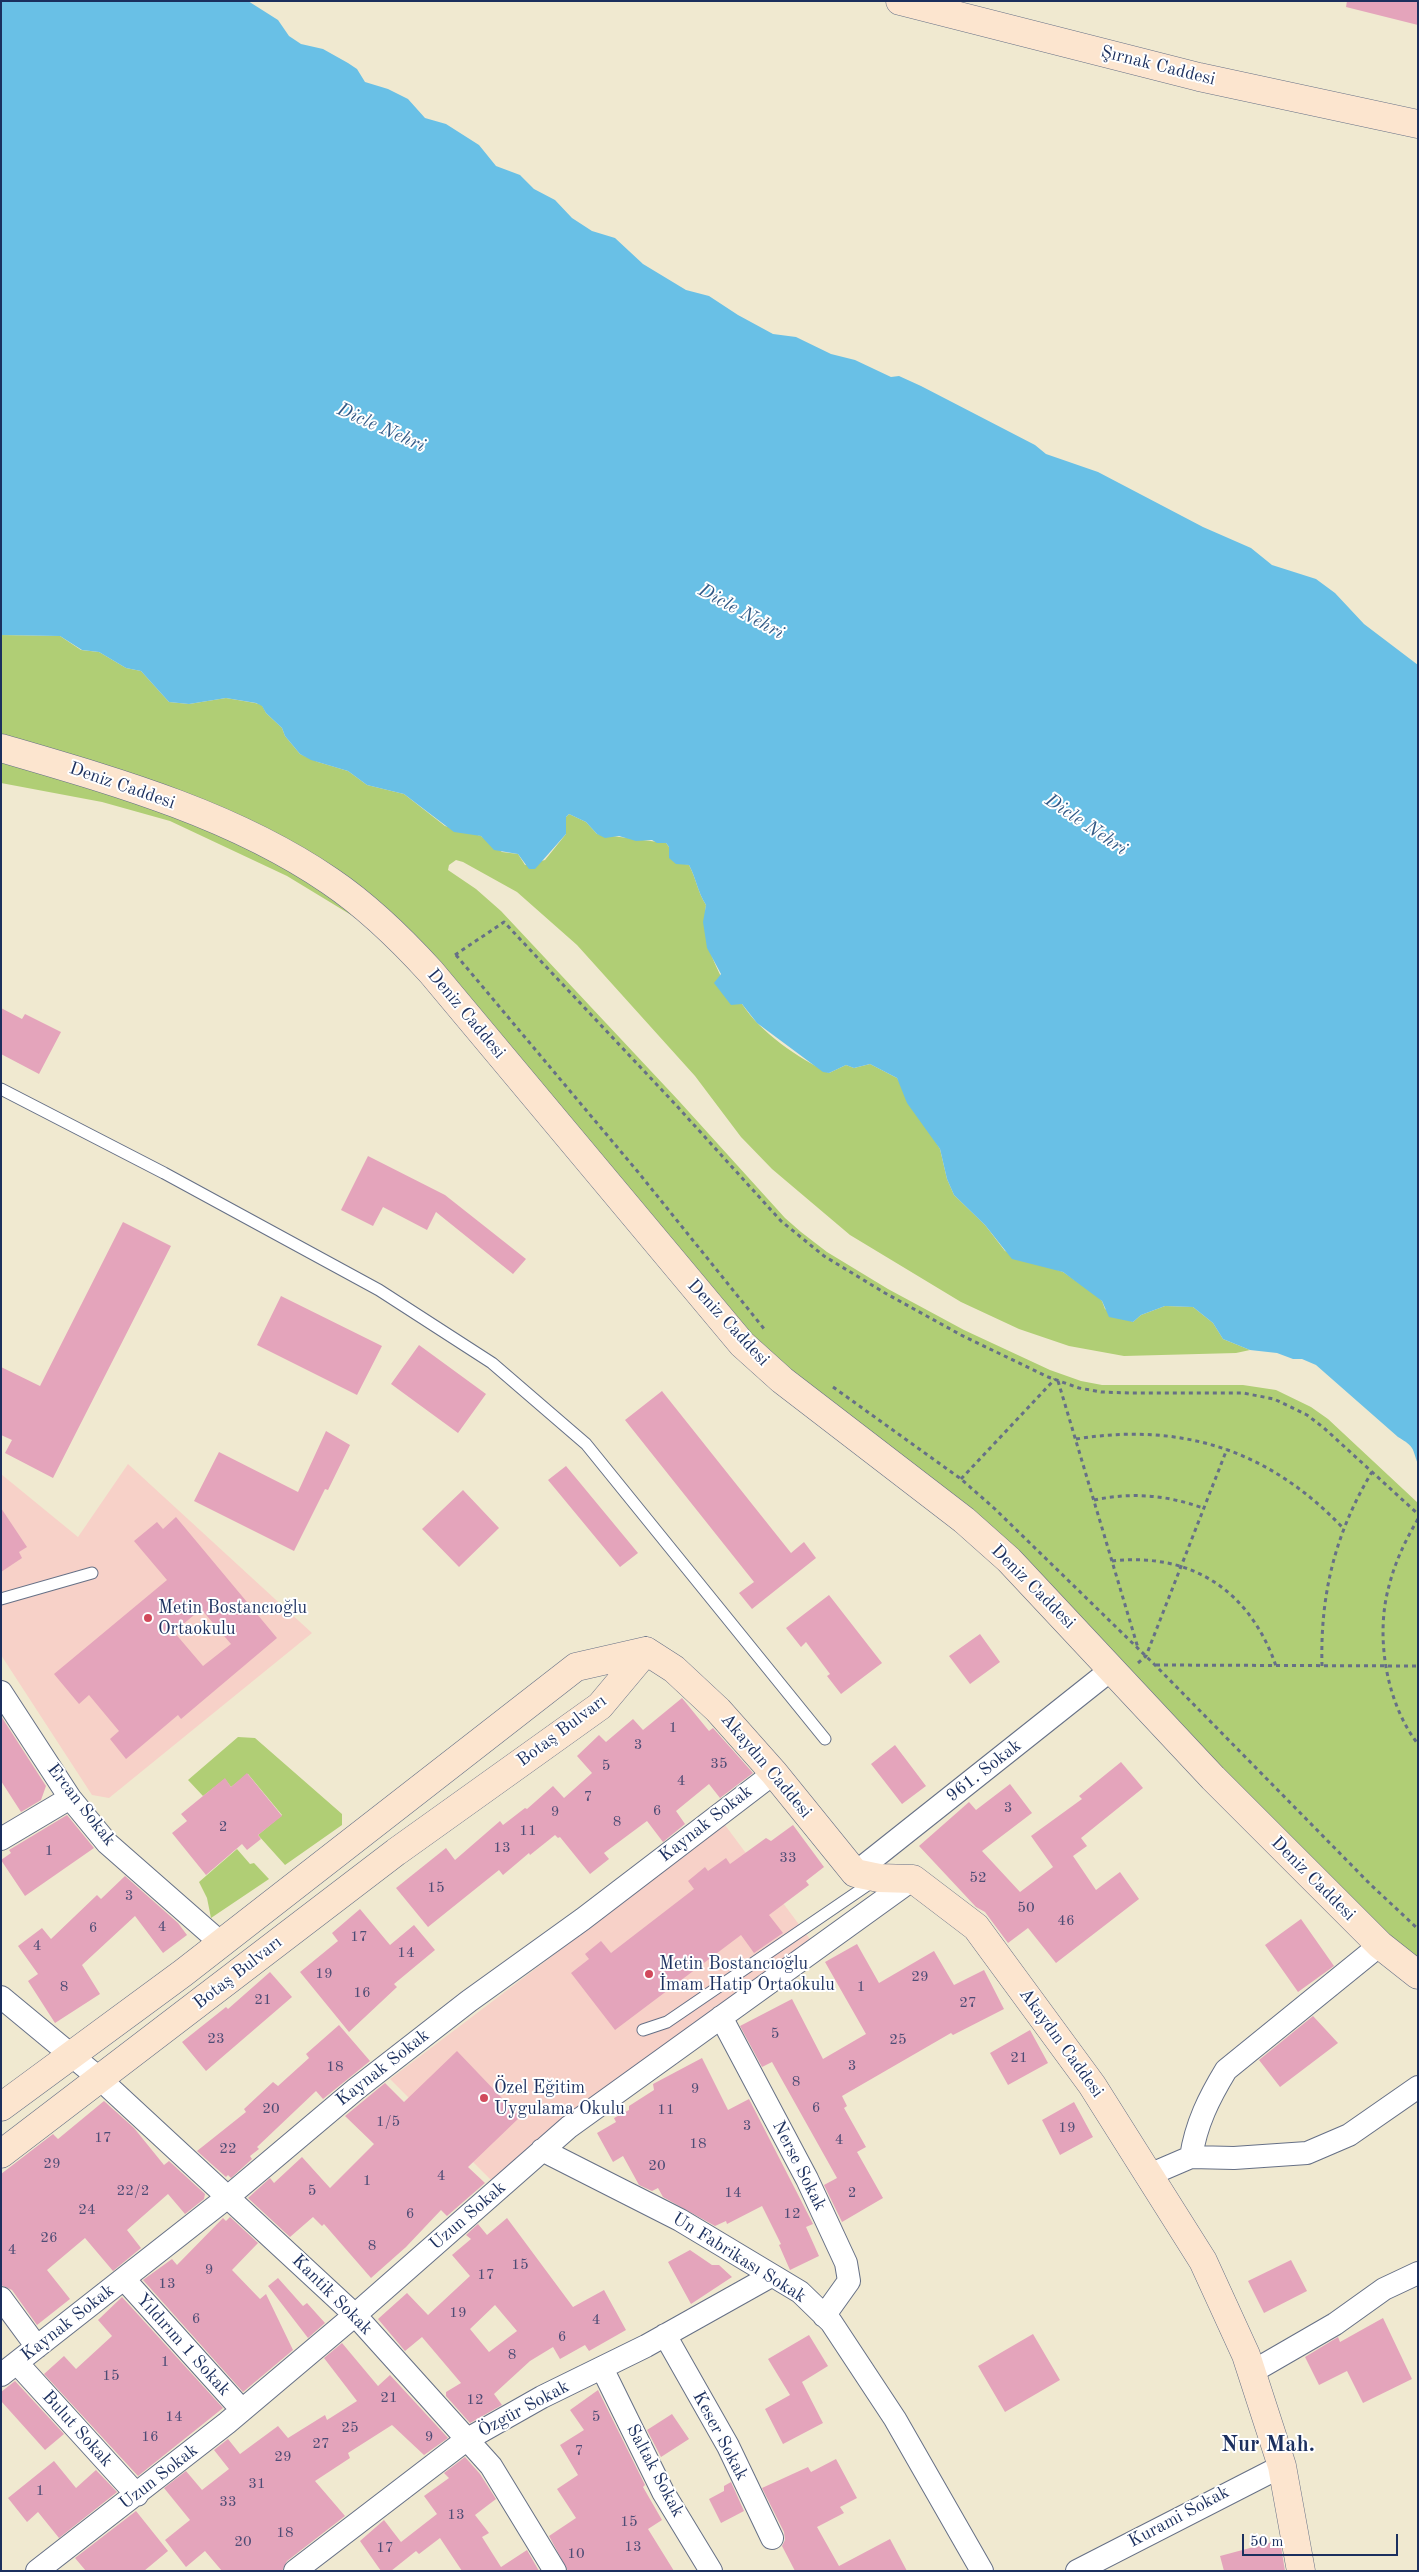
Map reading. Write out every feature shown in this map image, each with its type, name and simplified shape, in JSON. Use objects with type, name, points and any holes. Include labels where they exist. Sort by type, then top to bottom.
[{"type":"street","name":"Şırnak Caddesi","points":[[900,1],[1199,77],[1418,124]]},
{"type":"street","name":"Deniz Caddesi","points":[[1,748],[175,803],[285,853],[330,881],[365,908],[395,934],[430,972],[742,1344],[782,1380],[977,1532],[1009,1560],[1212,1778],[1380,1945],[1418,1975]]},
{"type":"street","name":"Akaydın Caddesi","points":[[646,1651],[674,1669],[718,1710],[867,1875]]},
{"type":"street","name":"Botaş Bulvarı","points":[[1,2107],[221,1943],[576,1667],[646,1651]]},
{"type":"street","name":"Botaş Bulvarı","points":[[1,2154],[396,1852],[600,1706],[646,1651]]},
{"type":"street","name":"961. Sokak","points":[[867,1875],[1112,1669]]},
{"type":"street","name":"Ercan Sokak","points":[[1,1692],[70,1798],[107,1843],[221,1943]]},
{"type":"street","name":"Kaynak Sokak","points":[[9,2369],[229,2196],[356,2088],[469,2000],[583,1919],[774,1773]]},
{"type":"street","points":[[1,1838],[70,1798]]},
{"type":"street","points":[[867,1875],[914,1879]]},
{"type":"street","name":"Akaydın Caddesi","points":[[914,1879],[976,1927],[1092,2085],[1203,2261],[1252,2372],[1282,2466],[1301,2571]]},
{"type":"street","name":"Uzun Sokak","points":[[37,2571],[137,2495],[242,2410],[355,2315],[569,2127],[914,1879]]},
{"type":"street","points":[[1191,2157],[1195,2133],[1210,2097],[1226,2070],[1380,1945]]},
{"type":"street","name":"Kantik Sokak","points":[[1,1997],[100,2079],[229,2196],[355,2315],[491,2466],[555,2571]]},
{"type":"street","name":"Nerse Sokak","points":[[721,2017],[807,2179],[846,2263],[849,2281],[824,2316]]},
{"type":"street","points":[[1149,2175],[1191,2157],[1234,2158],[1307,2153],[1349,2135],[1418,2086]]},
{"type":"street","name":"Un Fabrikası Sokak","points":[[542,2150],[680,2220],[733,2250],[771,2276],[800,2292],[824,2316],[895,2418],[982,2571]]},
{"type":"street","points":[[1252,2372],[1335,2324],[1384,2289],[1418,2273]]},
{"type":"street","name":"Özgür Sokak","points":[[295,2571],[466,2440],[542,2397],[665,2335],[771,2276]]},
{"type":"street","name":"Yıldırım 1 Sokak","points":[[124,2279],[242,2410]]},
{"type":"street","points":[[1,2298],[37,2347]]},
{"type":"street","name":"Keser Sokak","points":[[665,2335],[728,2446],[772,2538]]},
{"type":"street","name":"Saltak Sokak","points":[[602,2368],[663,2492],[711,2571]]},
{"type":"street","name":"Bulut Sokak","points":[[9,2369],[137,2495]]},
{"type":"street","name":"Kurami Sokak","points":[[1077,2571],[1282,2466]]},
{"type":"lane","points":[[1,1090],[164,1173],[380,1290],[492,1363],[586,1444],[825,1739]]},
{"type":"lane","points":[[1,1599],[92,1572]]},
{"type":"lane","points":[[644,2030],[667,2022],[867,1875]]},
{"type":"path","points":[[430,972],[504,922],[675,1104],[781,1221],[798,1237],[885,1293],[961,1335],[1056,1380],[1079,1388],[1101,1392],[1243,1393],[1274,1399],[1307,1415],[1324,1428],[1418,1514]]},
{"type":"path","points":[[456,955],[638,1172],[770,1336]]},
{"type":"path","points":[[1056,1380],[1076,1439],[1138,1648]]},
{"type":"path","points":[[961,1479],[1056,1380]]},
{"type":"path","points":[[826,1382],[961,1479],[996,1509],[1155,1665],[1370,1884],[1418,1929]]},
{"type":"path","points":[[1076,1439],[1106,1434],[1159,1434],[1197,1440],[1226,1449],[1253,1460],[1302,1489],[1343,1528]]},
{"type":"path","points":[[1146,1656],[1226,1449]]},
{"type":"path","points":[[1322,1666],[1323,1610],[1327,1582],[1343,1528],[1372,1472]]},
{"type":"path","points":[[1094,1500],[1116,1496],[1153,1496],[1182,1501],[1204,1508]]},
{"type":"path","points":[[1418,1519],[1400,1550],[1388,1588],[1383,1627],[1386,1666],[1396,1704],[1418,1744]]},
{"type":"path","points":[[1112,1561],[1147,1559],[1181,1566],[1218,1584],[1248,1611],[1260,1628],[1276,1666]]},
{"type":"path","points":[[1155,1665],[1418,1666]]},
{"type":"shaded area","name":"Metin Bostancıoğlu Ortaokulu","points":[[128,1464],[312,1633],[109,1798],[92,1795],[1,1655],[1,1474],[78,1537]]},
{"type":"shaded area","name":"Metin Bostancıoğlu İmam Hatip Ortaokulu","points":[[725,1825],[812,1942],[492,2181],[390,2079]]},
{"type":"green space","points":[[1,635],[60,636],[81,650],[99,652],[126,668],[141,671],[169,702],[189,704],[226,698],[262,705],[266,713],[282,728],[285,736],[300,754],[318,762],[348,771],[367,785],[404,794],[445,826],[481,836],[502,852],[518,854],[525,865],[545,860],[566,834],[566,817],[569,814],[586,822],[597,834],[666,843],[669,847],[669,852],[681,863],[689,865],[706,905],[705,920],[708,945],[733,1004],[742,1004],[750,1015],[781,1044],[829,1073],[846,1065],[854,1068],[870,1064],[897,1078],[940,1149],[947,1179],[954,1195],[985,1225],[1005,1251],[1063,1272],[1094,1293],[1102,1301],[1105,1309],[1133,1322],[1141,1315],[1165,1306],[1193,1307],[1213,1323],[1223,1339],[1250,1350],[1236,1353],[1124,1356],[1069,1346],[1019,1329],[961,1302],[850,1235],[772,1169],[741,1137],[695,1076],[577,945],[517,892],[463,862],[456,860],[449,865],[448,870],[476,889],[501,911],[679,1101],[785,1218],[827,1252],[888,1289],[964,1330],[1050,1370],[1081,1381],[1102,1385],[1243,1385],[1276,1390],[1311,1407],[1328,1419],[1418,1503],[1418,1975],[1009,1560],[782,1380],[414,974],[366,924],[287,876],[170,821],[102,802],[1,783]]},
{"type":"green space","points":[[238,1737],[255,1738],[342,1814],[342,1825],[285,1865],[258,1835],[282,1815],[248,1774],[231,1787],[225,1779],[203,1796],[188,1780]]},
{"type":"green space","points":[[237,1849],[250,1864],[254,1863],[269,1879],[211,1918],[207,1898],[199,1882]]},
{"type":"water","name":"Dicle Nehri","points":[[1,1],[248,1],[278,20],[289,36],[301,44],[323,49],[348,63],[357,69],[365,82],[388,89],[408,99],[425,118],[446,124],[479,145],[496,166],[520,175],[534,189],[555,200],[572,218],[592,231],[615,238],[643,264],[686,290],[709,296],[738,315],[773,334],[796,337],[831,354],[855,360],[891,377],[899,376],[921,386],[1035,445],[1046,454],[1098,472],[1203,527],[1251,548],[1272,565],[1316,579],[1335,593],[1364,624],[1418,665],[1418,1464],[1414,1451],[1407,1443],[1316,1365],[1302,1359],[1293,1359],[1277,1353],[1250,1350],[1223,1339],[1213,1323],[1193,1307],[1165,1306],[1141,1315],[1133,1322],[1109,1317],[1102,1301],[1063,1272],[1012,1259],[985,1225],[954,1195],[947,1179],[940,1149],[907,1103],[897,1078],[870,1064],[854,1068],[846,1065],[829,1073],[823,1072],[757,1023],[742,1004],[731,1005],[714,983],[721,974],[707,948],[703,922],[706,905],[689,865],[676,864],[669,858],[669,847],[666,843],[657,843],[652,840],[636,841],[619,836],[605,838],[597,834],[586,822],[569,814],[566,817],[566,834],[535,869],[529,869],[518,854],[494,850],[481,836],[454,832],[404,794],[367,785],[348,771],[311,760],[300,754],[285,736],[282,728],[266,713],[262,706],[256,703],[226,698],[189,704],[169,702],[141,671],[126,668],[99,652],[82,650],[60,636],[1,635]]},
{"type":"building","points":[[1347,1],[1418,1],[1418,25],[1346,7]]},
{"type":"building","points":[[1,1008],[22,1019],[25,1014],[61,1032],[39,1074],[1,1054]]},
{"type":"building","points":[[368,1156],[445,1195],[526,1259],[513,1274],[436,1212],[427,1230],[383,1207],[373,1226],[341,1210]]},
{"type":"building","points":[[123,1222],[171,1246],[53,1478],[5,1453],[12,1440],[1,1435],[1,1367],[40,1386]]},
{"type":"building","points":[[281,1296],[382,1346],[357,1395],[257,1345]]},
{"type":"building","points":[[419,1345],[486,1394],[458,1433],[391,1384]]},
{"type":"building","points":[[662,1391],[791,1553],[804,1542],[816,1558],[752,1609],[739,1593],[754,1582],[625,1420]]},
{"type":"building","points":[[326,1431],[350,1445],[328,1490],[325,1489],[294,1551],[194,1501],[219,1452],[298,1492]]},
{"type":"building","points":[[566,1466],[638,1553],[620,1567],[548,1480]]},
{"type":"building","points":[[463,1490],[499,1528],[459,1567],[422,1529]]},
{"type":"building","points":[[1,1508],[27,1547],[19,1552],[22,1558],[1,1572]]},
{"type":"building","points":[[176,1517],[277,1638],[181,1719],[178,1715],[126,1759],[110,1739],[119,1731],[89,1695],[79,1704],[54,1674],[167,1580],[134,1541],[157,1522],[163,1529]],"holes":[[[201,1609],[231,1644],[203,1666],[174,1632]]]},
{"type":"building","points":[[829,1595],[882,1663],[841,1694],[827,1676],[830,1674],[806,1642],[801,1647],[786,1628]]},
{"type":"building","points":[[980,1634],[1000,1662],[970,1684],[949,1656]]},
{"type":"building","points":[[682,1698],[709,1731],[713,1728],[753,1773],[720,1798],[709,1784],[676,1811],[685,1824],[663,1842],[647,1821],[604,1853],[609,1859],[590,1874],[560,1837],[558,1838],[555,1835],[530,1855],[529,1853],[503,1875],[499,1870],[428,1927],[396,1888],[446,1848],[455,1860],[500,1821],[503,1825],[525,1808],[527,1809],[553,1786],[564,1798],[592,1773],[577,1756],[599,1735],[606,1742],[633,1719],[643,1730]]},
{"type":"building","points":[[1,1716],[46,1786],[41,1800],[21,1812],[1,1781]]},
{"type":"building","points":[[895,1745],[926,1786],[902,1804],[871,1764]]},
{"type":"building","points":[[1121,1762],[1143,1788],[1081,1838],[1087,1846],[1073,1856],[1096,1890],[1120,1872],[1139,1899],[1056,1963],[1028,1928],[1008,1943],[985,1912],[976,1907],[919,1846],[969,1802],[976,1810],[1010,1784],[1032,1813],[982,1851],[1020,1892],[1053,1867],[1031,1836],[1082,1799],[1079,1796]]},
{"type":"building","points":[[247,1773],[282,1816],[258,1835],[261,1839],[247,1850],[242,1844],[206,1875],[172,1833],[187,1821],[181,1814],[225,1778],[231,1787]]},
{"type":"building","points":[[67,1815],[94,1848],[25,1896],[1,1860],[11,1853],[9,1850]]},
{"type":"building","points":[[793,1825],[824,1867],[806,1881],[809,1885],[769,1915],[783,1933],[754,1953],[741,1935],[615,2030],[571,1973],[589,1959],[585,1954],[601,1941],[611,1953],[694,1889],[688,1881],[705,1867],[708,1871],[726,1858],[730,1864],[766,1838],[771,1841]]},
{"type":"building","points":[[125,1876],[178,1923],[187,1935],[163,1953],[135,1916],[82,1965],[100,1994],[55,2023],[28,1981],[38,1974],[18,1946],[42,1928],[51,1939],[97,1895],[101,1899]]},
{"type":"building","points":[[360,1909],[390,1945],[414,1925],[435,1950],[394,1984],[397,1987],[349,2032],[300,1972],[338,1941],[332,1933]]},
{"type":"building","points":[[1301,1919],[1334,1966],[1298,1992],[1265,1945]]},
{"type":"building","points":[[857,1944],[879,1983],[934,1951],[954,1985],[984,1970],[1004,2009],[953,2035],[951,2033],[842,2096],[847,2106],[844,2108],[866,2147],[857,2152],[883,2198],[842,2222],[824,2185],[837,2178],[772,2062],[762,2067],[740,2026],[792,1999],[823,2059],[866,2034],[825,1962]]},
{"type":"building","points":[[270,1972],[292,1997],[206,2071],[182,2042],[226,2007],[228,2009]]},
{"type":"building","points":[[1313,2016],[1338,2043],[1280,2087],[1259,2060]]},
{"type":"building","points":[[339,2025],[370,2061],[323,2099],[316,2091],[257,2147],[259,2149],[250,2156],[252,2159],[231,2178],[228,2175],[226,2177],[197,2151],[246,2112],[244,2109],[273,2082],[278,2086],[309,2058],[306,2054]]},
{"type":"building","points":[[1030,2030],[1048,2063],[1008,2085],[990,2053]]},
{"type":"building","points":[[457,2051],[520,2117],[468,2167],[485,2183],[447,2216],[441,2210],[406,2247],[371,2278],[324,2224],[322,2226],[313,2217],[290,2237],[248,2198],[270,2178],[274,2183],[302,2157],[330,2188],[374,2144],[345,2116],[385,2083],[404,2102]]},
{"type":"building","points":[[702,2058],[728,2110],[749,2099],[813,2224],[806,2227],[819,2256],[790,2270],[779,2245],[781,2244],[762,2206],[727,2224],[726,2221],[715,2226],[663,2197],[658,2188],[652,2191],[639,2185],[623,2156],[613,2162],[597,2133],[616,2122],[614,2118],[629,2110],[629,2106],[654,2090],[653,2084]]},
{"type":"building","points":[[104,2101],[134,2128],[164,2165],[169,2161],[205,2194],[204,2199],[185,2214],[168,2194],[127,2230],[141,2248],[113,2271],[85,2238],[47,2270],[70,2299],[37,2325],[12,2290],[1,2285],[1,2174],[53,2134],[58,2139]]},
{"type":"building","points":[[1074,2102],[1093,2137],[1060,2155],[1042,2120]]},
{"type":"building","points":[[230,2217],[258,2243],[232,2270],[260,2299],[266,2294],[293,2350],[243,2392],[143,2280],[172,2259],[177,2265],[223,2218],[226,2221]]},
{"type":"building","points":[[507,2218],[573,2307],[604,2290],[626,2330],[589,2351],[585,2345],[560,2359],[553,2347],[530,2361],[494,2394],[502,2405],[470,2423],[446,2396],[446,2392],[461,2383],[422,2337],[405,2351],[378,2319],[407,2293],[428,2315],[470,2276],[452,2255],[471,2239],[466,2235],[478,2224],[487,2235]],"holes":[[[495,2305],[517,2331],[489,2352],[470,2329]]]},
{"type":"building","points":[[690,2250],[712,2265],[719,2265],[732,2277],[691,2304],[668,2262]]},
{"type":"building","points":[[1291,2260],[1307,2291],[1264,2313],[1248,2281]]},
{"type":"building","points":[[278,2278],[303,2306],[307,2303],[325,2323],[308,2338],[268,2286]]},
{"type":"building","points":[[122,2297],[223,2408],[138,2476],[44,2374],[64,2356],[76,2369],[112,2336],[98,2320]]},
{"type":"building","points":[[1383,2318],[1412,2379],[1363,2403],[1347,2371],[1319,2385],[1305,2357],[1338,2337],[1340,2342]]},
{"type":"building","points":[[1033,2334],[1060,2380],[1005,2412],[978,2366]]},
{"type":"building","points":[[809,2335],[828,2366],[802,2382],[823,2423],[783,2444],[765,2409],[790,2395],[768,2359]]},
{"type":"building","points":[[342,2343],[378,2386],[390,2375],[448,2438],[424,2455],[392,2425],[348,2453],[350,2458],[315,2481],[345,2516],[287,2561],[282,2571],[222,2571],[205,2551],[186,2567],[165,2540],[190,2520],[164,2488],[186,2471],[202,2490],[229,2469],[214,2450],[228,2439],[240,2454],[278,2426],[288,2438],[325,2415],[327,2420],[357,2401],[324,2358]]},
{"type":"building","points":[[15,2381],[64,2434],[45,2450],[1,2401],[1,2392]]},
{"type":"building","points":[[598,2390],[645,2485],[643,2487],[662,2520],[648,2529],[674,2571],[568,2571],[549,2536],[576,2518],[557,2489],[578,2475],[560,2445],[584,2430],[570,2410]]},
{"type":"building","points":[[672,2414],[689,2439],[661,2457],[647,2430]]},
{"type":"building","points":[[465,2457],[480,2474],[496,2499],[475,2515],[489,2533],[482,2537],[501,2567],[527,2550],[539,2571],[462,2571],[440,2538],[419,2554],[416,2551],[391,2571],[381,2571],[360,2541],[384,2520],[401,2542],[437,2514],[424,2496],[449,2478],[444,2473]]},
{"type":"building","points":[[836,2459],[857,2498],[840,2507],[844,2513],[817,2527],[839,2566],[890,2539],[907,2571],[795,2571],[782,2546],[785,2540],[784,2532],[762,2488],[808,2467],[811,2472]]},
{"type":"building","points":[[54,2461],[76,2488],[96,2470],[117,2492],[59,2538],[38,2512],[27,2522],[8,2498]]},
{"type":"building","points":[[731,2482],[744,2511],[721,2523],[709,2499],[724,2491],[724,2486]]},
{"type":"building","points":[[136,2511],[168,2551],[144,2571],[86,2571],[75,2558]]},
{"type":"building","points":[[1280,2540],[1285,2571],[1224,2571],[1220,2556]]},
{"type":"place","name":"Metin Bostancıoğlu Ortaokulu","points":[[148,1618]]},
{"type":"place","name":"Metin Bostancıoğlu İmam Hatip Ortaokulu","points":[[649,1974]]},
{"type":"place","name":"Özel Eğitim Uygulama Okulu","points":[[484,2098]]},
{"type":"district","name":"Nur Mah.","points":[[1268,2445]]}]
